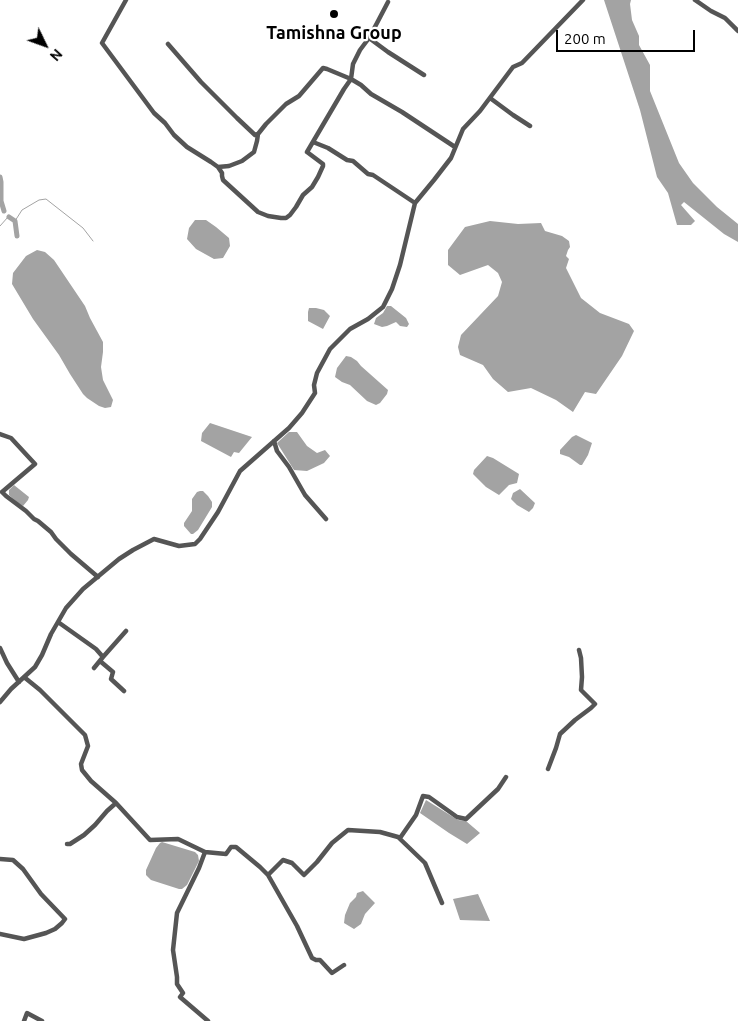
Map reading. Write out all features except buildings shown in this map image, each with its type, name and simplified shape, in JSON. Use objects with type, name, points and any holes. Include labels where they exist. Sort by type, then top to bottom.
[{"type":"street","points":[[126,0],[102,43],[154,113],[174,135],[187,147],[218,167],[222,173],[222,179],[258,212],[268,216],[286,218],[312,186],[323,166],[323,164],[307,152],[351,79],[353,64],[388,2]]},
{"type":"street","points":[[0,702],[11,689],[35,668],[66,608],[83,589],[119,559],[154,539],[179,546],[195,544],[200,539],[218,512],[240,471],[289,428],[302,413],[315,393],[316,373],[330,349],[350,328],[368,319],[384,307],[400,265],[415,203],[451,158],[463,130],[513,67],[522,63],[545,41],[583,0]]},
{"type":"street","points":[[695,0],[726,18],[738,31]]},
{"type":"street","points":[[369,38],[424,76]]},
{"type":"street","points":[[168,44],[236,118],[255,135],[258,134]]},
{"type":"street","points":[[218,167],[229,166],[242,161],[254,152],[258,134],[266,124],[280,109],[299,96],[323,68],[351,79],[455,146]]},
{"type":"street","points":[[490,98],[530,126]]},
{"type":"street","points":[[313,142],[328,148],[347,160],[353,161],[368,174],[373,175],[415,203]]},
{"type":"street","points":[[0,434],[11,438],[35,464],[2,492],[51,532],[71,554],[98,577]]},
{"type":"street","points":[[274,441],[305,496],[326,519]]},
{"type":"street","points":[[58,622],[96,649],[101,659],[113,672],[111,679],[124,690]]},
{"type":"street","points":[[94,668],[126,631]]},
{"type":"street","points":[[0,648],[7,663],[20,682]]},
{"type":"street","points":[[548,769],[560,734],[595,704],[581,690],[582,677],[579,650]]},
{"type":"street","points":[[24,677],[85,735],[88,746],[81,764],[82,770],[150,840],[178,839],[205,852],[226,854],[231,847],[236,847],[268,875],[297,926],[312,958],[320,960],[332,973],[344,965]]},
{"type":"street","points":[[400,838],[416,815],[423,796],[429,797],[458,817],[466,819],[498,789],[506,777]]},
{"type":"street","points":[[67,844],[84,835],[116,803]]},
{"type":"street","points":[[268,875],[283,860],[292,863],[304,875],[332,843],[348,830],[380,832],[400,838],[425,863],[442,903]]},
{"type":"street","points":[[205,852],[177,913],[172,950],[177,977],[176,984],[183,993],[180,997],[208,1021]]},
{"type":"street","points":[[0,860],[13,860],[23,869],[41,894],[64,919],[55,929],[24,939],[0,934]]},
{"type":"street","points":[[24,1021],[27,1013],[42,1021]]},
{"type":"shaded area","points":[[604,0],[631,0],[632,20],[639,36],[639,45],[650,65],[650,91],[679,163],[693,183],[717,207],[738,224],[738,242],[724,234],[684,202],[681,205],[695,221],[691,225],[677,225],[668,193],[657,177],[640,110]]},
{"type":"shaded area","points":[[195,220],[206,220],[229,238],[230,246],[223,258],[214,259],[196,249],[187,239],[189,228]]},
{"type":"shaded area","points":[[490,221],[518,224],[541,223],[545,231],[562,236],[569,241],[570,247],[566,256],[569,259],[566,268],[581,298],[600,313],[629,324],[634,331],[622,356],[596,394],[585,392],[573,412],[556,400],[531,388],[508,392],[493,379],[483,365],[460,355],[458,347],[461,335],[498,296],[502,282],[498,273],[488,265],[460,275],[448,265],[448,250],[465,227]]},
{"type":"shaded area","points":[[37,250],[45,252],[54,260],[85,306],[103,342],[101,367],[103,380],[113,400],[111,407],[99,406],[83,394],[12,284],[13,273],[26,256]]},
{"type":"shaded area","points":[[387,306],[391,306],[406,318],[409,324],[407,327],[400,326],[396,322],[382,327],[374,324],[376,318],[383,313]]},
{"type":"shaded area","points":[[309,308],[324,310],[330,316],[323,329],[308,321]]},
{"type":"shaded area","points":[[346,356],[357,361],[388,390],[380,403],[376,405],[367,401],[350,385],[335,377],[337,368]]},
{"type":"shaded area","points":[[210,423],[252,437],[239,453],[234,452],[231,457],[201,441],[202,433]]},
{"type":"shaded area","points":[[289,432],[297,432],[307,446],[317,453],[325,450],[330,456],[324,463],[307,471],[294,470],[277,443]]},
{"type":"shaded area","points":[[576,435],[592,443],[582,465],[560,454],[560,450]]},
{"type":"shaded area","points":[[487,456],[519,474],[517,483],[509,485],[499,495],[486,487],[473,474],[474,470]]},
{"type":"shaded area","points":[[14,485],[29,497],[23,506],[9,495],[9,490]]},
{"type":"shaded area","points":[[520,489],[535,503],[529,512],[511,499],[513,493]]},
{"type":"shaded area","points":[[200,491],[203,491],[208,496],[212,502],[212,507],[198,530],[191,534],[184,526],[184,523],[192,511],[192,499]]},
{"type":"shaded area","points":[[426,800],[458,820],[466,821],[480,833],[467,844],[449,833],[420,813]]},
{"type":"shaded area","points":[[162,842],[195,852],[198,855],[199,861],[187,885],[182,889],[151,880],[146,875],[146,870],[156,848]]},
{"type":"shaded area","points":[[363,891],[375,903],[365,914],[361,924],[354,929],[344,923],[345,915],[357,893]]},
{"type":"shaded area","points":[[478,894],[490,921],[460,920],[453,899]]},
{"type":"waterway","points":[[0,177],[1,201],[4,211]]},
{"type":"waterway","points":[[15,221],[22,210],[39,200],[46,199],[83,228],[93,241]]},
{"type":"waterway","points":[[0,226],[8,217]]},
{"type":"waterway","points":[[9,217],[15,221],[17,236]]},
{"type":"place","name":"Tamishna Group","points":[[334,14]]}]
